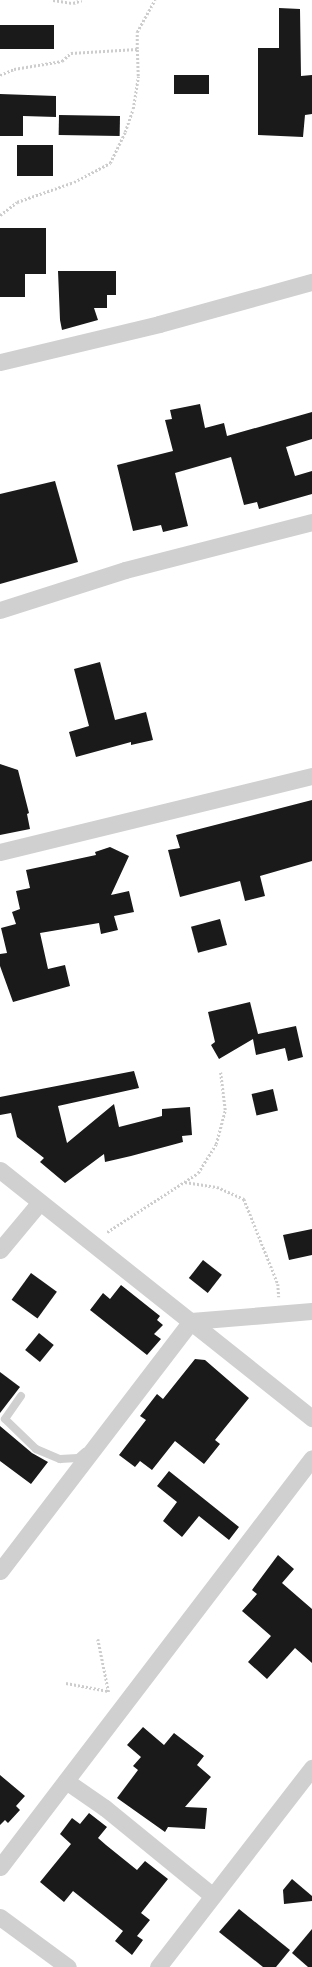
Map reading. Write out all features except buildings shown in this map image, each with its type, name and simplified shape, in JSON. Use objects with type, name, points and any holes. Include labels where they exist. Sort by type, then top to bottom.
[{"type":"street","points":[[0,362],[159,324],[312,282]]},
{"type":"street","points":[[0,610],[125,570],[312,522]]},
{"type":"street","points":[[0,852],[312,776]]},
{"type":"street","points":[[0,1170],[312,1418]]},
{"type":"street","points":[[0,1250],[40,1202]]},
{"type":"street","points":[[0,1571],[191,1322],[279,1312],[312,1311]]},
{"type":"street","points":[[0,1867],[312,1458]]},
{"type":"street","points":[[158,1967],[312,1768]]},
{"type":"street","points":[[66,1781],[105,1808],[213,1896]]},
{"type":"street","points":[[0,1917],[68,1967]]},
{"type":"lane","points":[[21,1396],[5,1419],[36,1449],[60,1460],[78,1458],[98,1442]]},
{"type":"path","points":[[53,0],[73,3],[82,0]]},
{"type":"path","points":[[0,215],[17,202],[74,182],[110,163],[125,132],[133,109],[138,76],[137,32],[155,0]]},
{"type":"path","points":[[0,75],[14,69],[62,61],[71,53],[137,49]]},
{"type":"path","points":[[91,1242],[198,1173],[216,1144],[225,1110],[220,1072]]},
{"type":"path","points":[[184,1182],[217,1187],[244,1198],[278,1284],[279,1312]]},
{"type":"path","points":[[98,1639],[110,1698]]},
{"type":"path","points":[[66,1683],[109,1691],[135,1690]]}]
